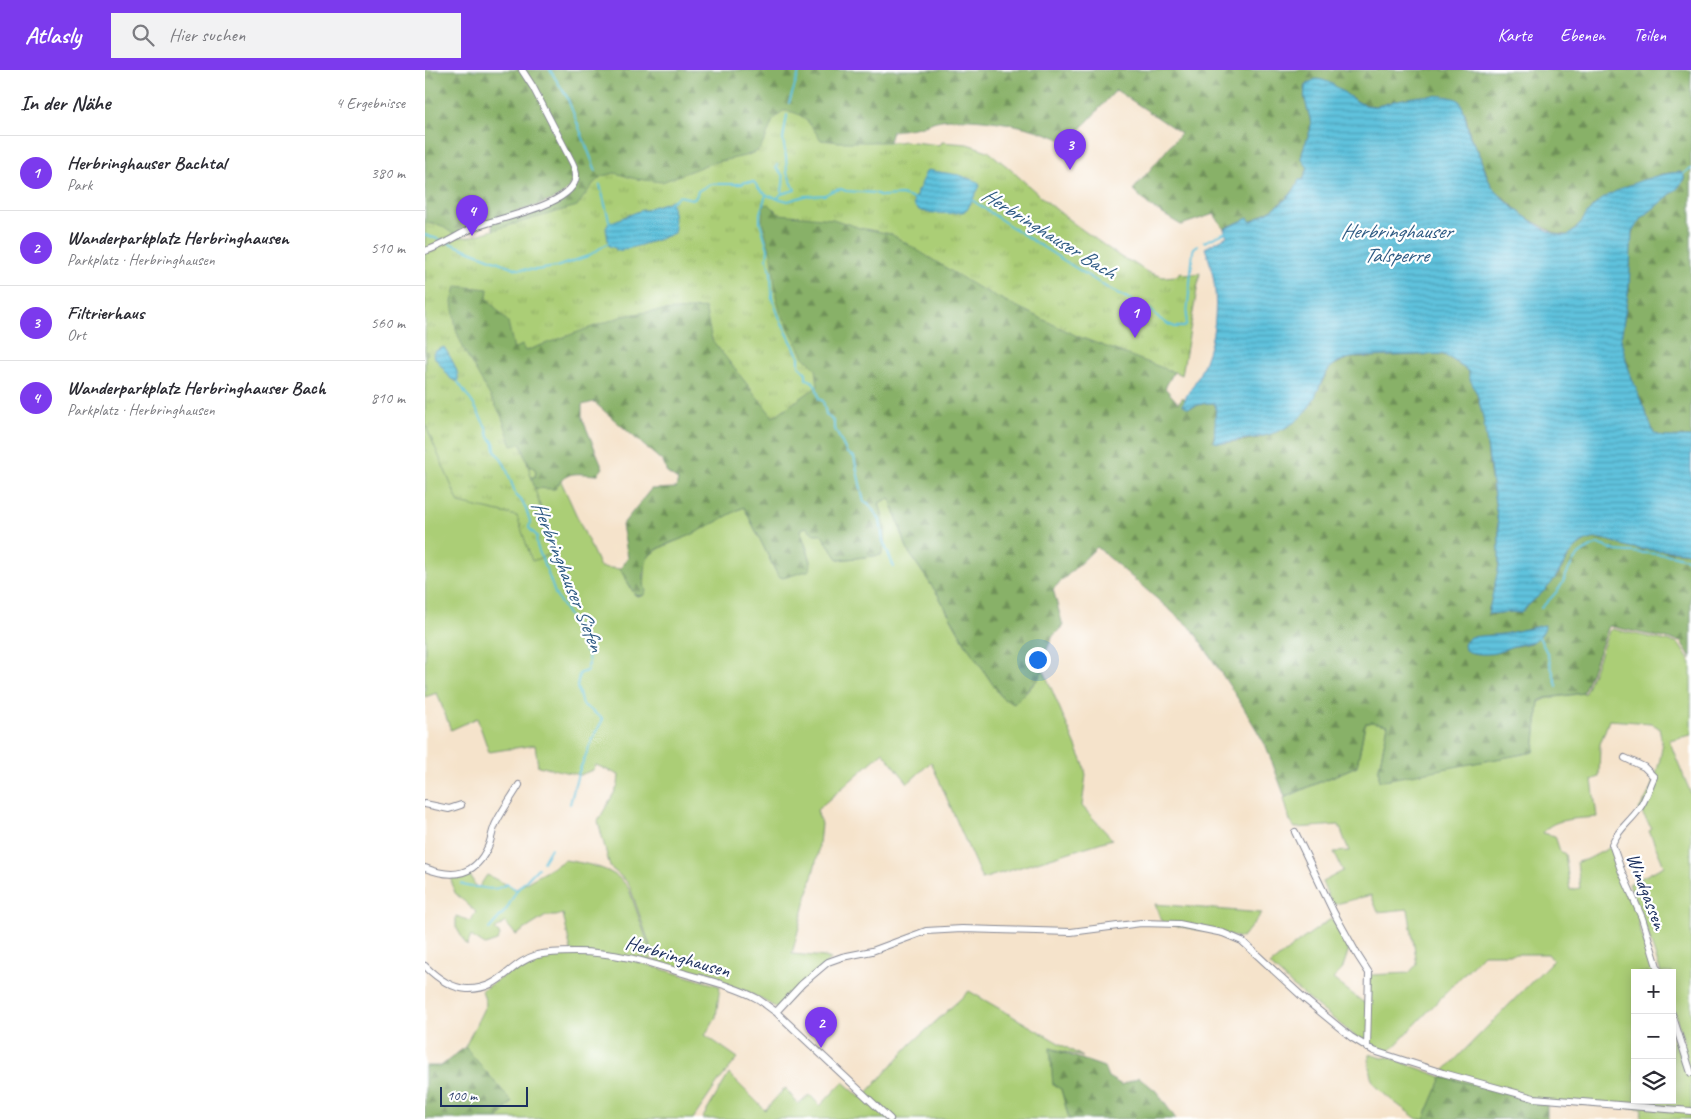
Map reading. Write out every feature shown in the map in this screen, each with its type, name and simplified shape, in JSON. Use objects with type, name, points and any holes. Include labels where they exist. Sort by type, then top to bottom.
[{"type":"street","points":[[425,250],[447,242],[474,227],[550,202],[568,191],[575,182],[575,170],[533,86],[522,70]]},
{"type":"street","name":"Windgassen","points":[[1625,758],[1644,767],[1654,776],[1638,811],[1624,824],[1612,844],[1642,918],[1658,969]]},
{"type":"street","points":[[425,868],[442,874],[467,872],[473,869],[488,847],[496,822],[519,785]]},
{"type":"street","points":[[425,804],[449,809],[461,805]]},
{"type":"street","points":[[1295,832],[1334,913],[1369,972],[1367,1048]]},
{"type":"street","points":[[777,1012],[802,984],[828,962],[872,951],[920,933],[955,929],[1071,932],[1131,924],[1159,922],[1179,924],[1229,935],[1242,941],[1307,1001],[1367,1048],[1443,1073],[1534,1098],[1691,1111]]},
{"type":"street","name":"Herbringhausen","points":[[425,966],[452,985],[466,989],[482,988],[494,984],[523,962],[537,956],[560,952],[608,953],[643,960],[734,988],[758,999],[777,1012],[890,1119]]},
{"type":"street","points":[[1676,1026],[1691,1073]]},
{"type":"green space","points":[[425,70],[1691,70],[1691,437],[1663,437],[1654,433],[1631,376],[1621,339],[1629,287],[1633,229],[1643,217],[1678,188],[1684,179],[1684,175],[1681,172],[1661,174],[1621,190],[1593,206],[1581,223],[1570,234],[1557,234],[1525,217],[1494,189],[1470,136],[1465,112],[1399,100],[1377,106],[1367,105],[1360,103],[1321,80],[1308,82],[1306,86],[1305,97],[1311,124],[1302,154],[1302,159],[1308,168],[1303,180],[1299,180],[1295,188],[1279,205],[1250,222],[1248,218],[1224,229],[1214,214],[1181,225],[1151,207],[1133,190],[1181,133],[1116,90],[1068,143],[1023,127],[971,119],[941,120],[919,127],[892,131],[871,205],[1182,357],[1165,388],[1178,403],[1183,397],[1188,408],[1206,403],[1214,403],[1217,420],[1214,437],[1224,443],[1259,438],[1293,423],[1310,405],[1330,367],[1349,358],[1437,354],[1447,356],[1469,372],[1478,395],[1484,422],[1499,542],[1497,576],[1494,594],[1488,611],[1493,614],[1521,613],[1558,574],[1571,553],[1578,546],[1593,538],[1605,539],[1635,548],[1691,553],[1691,659],[1681,642],[1609,626],[1583,693],[1546,698],[1539,701],[1534,752],[1379,781],[1379,768],[1388,725],[1371,722],[1365,724],[1357,766],[1285,797],[1266,746],[1242,705],[1193,630],[1097,547],[1053,589],[1063,626],[1053,636],[1046,651],[1046,663],[1038,679],[1014,704],[1002,698],[965,643],[938,595],[908,551],[890,498],[879,503],[885,535],[881,555],[839,560],[821,534],[814,534],[806,527],[800,530],[811,561],[810,570],[783,578],[778,576],[744,507],[651,554],[646,561],[644,572],[646,591],[643,596],[635,595],[620,569],[628,558],[622,525],[651,489],[676,488],[678,480],[667,473],[663,462],[594,402],[582,405],[582,418],[603,468],[597,475],[573,474],[568,476],[555,489],[528,488],[528,477],[535,477],[536,471],[533,467],[528,467],[528,462],[487,425],[425,308]],"holes":[[[571,165],[577,174],[576,184],[569,193],[544,206],[492,223],[494,233],[461,244],[454,239],[507,215],[550,201],[565,193],[573,182]],[[1528,629],[1531,643],[1510,647],[1498,652],[1464,644],[1470,638]]]},
{"type":"green space","points":[[783,111],[796,113],[801,116],[810,124],[821,140],[839,142],[904,141],[940,145],[942,142],[967,144],[988,151],[1073,223],[1122,258],[1147,272],[1163,277],[1176,276],[1181,272],[1186,275],[1200,273],[1182,375],[1077,336],[977,287],[891,234],[860,228],[833,219],[779,214],[769,204],[763,205],[762,221],[772,257],[776,296],[780,311],[804,357],[816,369],[818,386],[773,417],[712,340],[705,308],[646,312],[623,316],[525,351],[522,345],[514,349],[508,322],[487,298],[488,289],[456,286],[452,302],[456,330],[465,352],[501,415],[512,446],[520,444],[523,449],[554,553],[532,561],[517,516],[459,503],[425,424],[425,355],[428,354],[425,350],[425,223],[440,225],[458,237],[469,237],[577,206],[594,183],[602,176],[615,173],[636,179],[662,182],[711,163],[745,156],[758,151],[765,140],[773,120]]},
{"type":"green space","points":[[425,346],[487,425],[533,467],[536,471],[535,477],[560,479],[600,567],[620,569],[635,595],[640,597],[644,587],[646,560],[651,554],[744,507],[778,576],[811,561],[800,529],[806,527],[821,534],[839,560],[881,555],[885,535],[879,503],[890,498],[908,551],[938,595],[965,643],[1002,698],[1024,695],[1038,679],[1043,669],[1084,765],[1086,775],[1082,806],[1112,839],[982,879],[931,762],[908,783],[883,752],[817,810],[821,824],[818,854],[792,954],[831,959],[779,1009],[746,991],[656,963],[630,887],[610,867],[598,821],[618,786],[619,775],[596,765],[593,770],[580,775],[538,766],[535,745],[489,752],[477,718],[451,730],[437,693],[425,697]]},
{"type":"green space","points":[[1612,629],[1676,643],[1691,663],[1691,735],[1669,740],[1691,794],[1691,1119],[1641,1119],[1642,1108],[1547,1102],[1443,1077],[1424,1119],[1417,1119],[1374,1083],[1370,1072],[1369,1054],[1382,1058],[1388,1057],[1442,1077],[1450,1073],[1444,1071],[1553,960],[1548,954],[1483,954],[1388,1053],[1361,1041],[1295,988],[1270,965],[1332,918],[1349,949],[1342,970],[1333,979],[1363,1002],[1369,1002],[1370,975],[1409,973],[1417,964],[1408,909],[1378,912],[1371,895],[1332,905],[1322,882],[1343,871],[1334,852],[1349,851],[1339,825],[1295,828],[1290,821],[1284,798],[1357,766],[1365,724],[1371,722],[1388,725],[1379,768],[1379,780],[1534,752],[1539,702],[1548,698],[1585,693],[1609,631]],"holes":[[[1609,720],[1651,723],[1659,728],[1662,743],[1660,759],[1655,778],[1639,809],[1652,829],[1649,831],[1664,866],[1629,884],[1637,905],[1633,907],[1611,847],[1588,859],[1577,862],[1580,888],[1570,890],[1565,854],[1560,851],[1555,836],[1543,833],[1553,824],[1560,821],[1597,817],[1592,780],[1599,777],[1600,744]]]},
{"type":"green space","points":[[565,860],[601,868],[617,876],[629,889],[650,949],[652,962],[571,951],[563,914],[546,916],[516,935],[505,922],[495,930],[500,936],[497,941],[485,945],[471,936],[467,946],[456,927],[456,916],[470,921],[476,912],[455,893],[450,876],[469,873],[476,887],[479,887],[487,875],[516,889]]},
{"type":"green space","points":[[1155,904],[1262,913],[1242,938],[1162,923]]},
{"type":"green space","points":[[562,954],[588,954],[627,959],[720,986],[716,1017],[705,1035],[738,1058],[719,1081],[693,1119],[497,1119],[512,1102],[465,1047],[486,1004],[482,990],[524,963],[539,957]]},
{"type":"green space","points":[[969,991],[1083,1057],[1050,1048],[1069,1119],[702,1119],[729,1074],[765,1110],[785,1088],[798,1104],[810,1095],[820,1106],[843,1082],[860,1097],[866,1094],[910,1045]]},
{"type":"green space","points":[[465,1047],[512,1102],[497,1119],[425,1119],[425,1066],[441,1066]]},
{"type":"green space","points":[[1050,1048],[1104,1067],[1108,1077],[1122,1085],[1139,1077],[1156,1091],[1176,1119],[1069,1119],[1061,1089],[1053,1085]]},
{"type":"green space","points":[[1442,1077],[1547,1102],[1547,1119],[1424,1119]]},
{"type":"water","name":"Herbringhauser Talsperre","points":[[1316,79],[1331,83],[1364,105],[1380,105],[1427,96],[1444,96],[1459,100],[1465,114],[1470,137],[1481,157],[1492,186],[1505,201],[1528,219],[1553,233],[1563,236],[1574,231],[1592,208],[1613,193],[1635,183],[1658,176],[1680,172],[1684,175],[1684,179],[1678,188],[1643,217],[1632,231],[1629,287],[1621,339],[1631,376],[1654,433],[1663,437],[1691,437],[1691,553],[1637,549],[1609,540],[1588,540],[1576,548],[1549,586],[1521,613],[1488,614],[1499,566],[1499,531],[1483,417],[1469,372],[1442,354],[1345,359],[1329,369],[1313,401],[1301,417],[1279,431],[1254,438],[1214,442],[1216,406],[1214,403],[1205,403],[1188,408],[1182,404],[1205,361],[1211,343],[1214,324],[1216,305],[1214,286],[1205,248],[1227,236],[1224,229],[1248,218],[1251,222],[1279,205],[1291,194],[1299,180],[1303,180],[1308,168],[1302,159],[1302,154],[1311,124],[1305,92],[1308,83]]},
{"type":"water","points":[[927,170],[959,175],[978,182],[980,186],[967,210],[958,213],[943,213],[923,211],[916,208],[913,204],[915,202],[913,201],[914,197],[916,197]]},
{"type":"water","points":[[671,199],[674,233],[646,244],[617,251],[609,246],[606,228],[609,223],[668,202]]},
{"type":"water","points":[[444,347],[456,369],[458,382],[451,379],[433,355],[434,352]]},
{"type":"water","points":[[1544,625],[1542,633],[1535,640],[1509,647],[1500,652],[1482,654],[1465,650],[1464,644],[1470,637],[1504,634]]},
{"type":"waterway","points":[[550,70],[567,97],[596,171]]},
{"type":"waterway","points":[[789,103],[800,70]]},
{"type":"waterway","points":[[777,199],[781,194],[795,190],[787,173],[783,139],[787,115]]},
{"type":"waterway","points":[[777,165],[776,168],[783,177],[782,193]]},
{"type":"waterway","points":[[1683,174],[1691,169]]},
{"type":"waterway","name":"Herbringhauser Bach","points":[[671,202],[679,196],[692,199],[696,197],[698,191],[710,184],[742,184],[744,182],[754,182],[760,190],[769,196],[788,201],[805,196],[825,195],[841,189],[875,193],[881,196],[901,195],[915,199]]},
{"type":"waterway","points":[[600,185],[610,224]]},
{"type":"waterway","points":[[766,195],[760,213],[760,222],[768,249],[767,259],[771,272],[772,298],[799,357],[799,366],[806,373],[806,379],[812,381],[815,386],[819,399],[823,401],[826,414],[834,422],[834,427],[847,453],[854,457],[864,502],[868,503],[880,520],[883,541],[894,567]]},
{"type":"waterway","name":"Herbringhauser Bach","points":[[972,200],[1109,289],[1150,309],[1157,317],[1175,327],[1184,327],[1186,325],[1193,251],[1198,245]]},
{"type":"waterway","name":"Herbringhauser Bach","points":[[1204,242],[1226,232]]},
{"type":"waterway","name":"Herbringhauser Bach","points":[[425,235],[444,241]]},
{"type":"waterway","name":"Herbringhauser Bach","points":[[449,243],[517,269],[536,270],[556,267],[588,256],[610,242]]},
{"type":"waterway","name":"Herbringhauser Siefen","points":[[458,382],[474,405],[487,429],[489,437],[494,443],[495,450],[505,465],[516,495],[526,509],[530,521],[529,528],[537,536],[538,548],[556,596],[573,622],[588,655],[588,670],[579,674],[577,687],[582,704],[603,719],[578,774],[570,804]]},
{"type":"waterway","points":[[1541,608],[1560,587],[1575,559],[1583,551],[1598,544],[1616,551],[1671,555],[1691,560]]},
{"type":"waterway","points":[[1539,637],[1547,653],[1557,686]]},
{"type":"waterway","name":"Herbringhauser Siefen","points":[[543,862],[551,848]]},
{"type":"waterway","name":"Herbringhauser Siefen","points":[[489,929],[506,910],[517,890],[538,868]]},
{"type":"waterway","points":[[461,884],[469,887],[493,889],[507,884],[517,890]]},
{"type":"place","name":"Filtrierhaus","points":[[1070,170]]},
{"type":"place","name":"Wanderparkplatz Herbringhauser Bach","points":[[472,236]]},
{"type":"place","name":"Herbringhauser Bachtal","points":[[1135,338]]},
{"type":"place","name":"Wanderparkplatz Herbringhausen","points":[[821,1048]]}]
